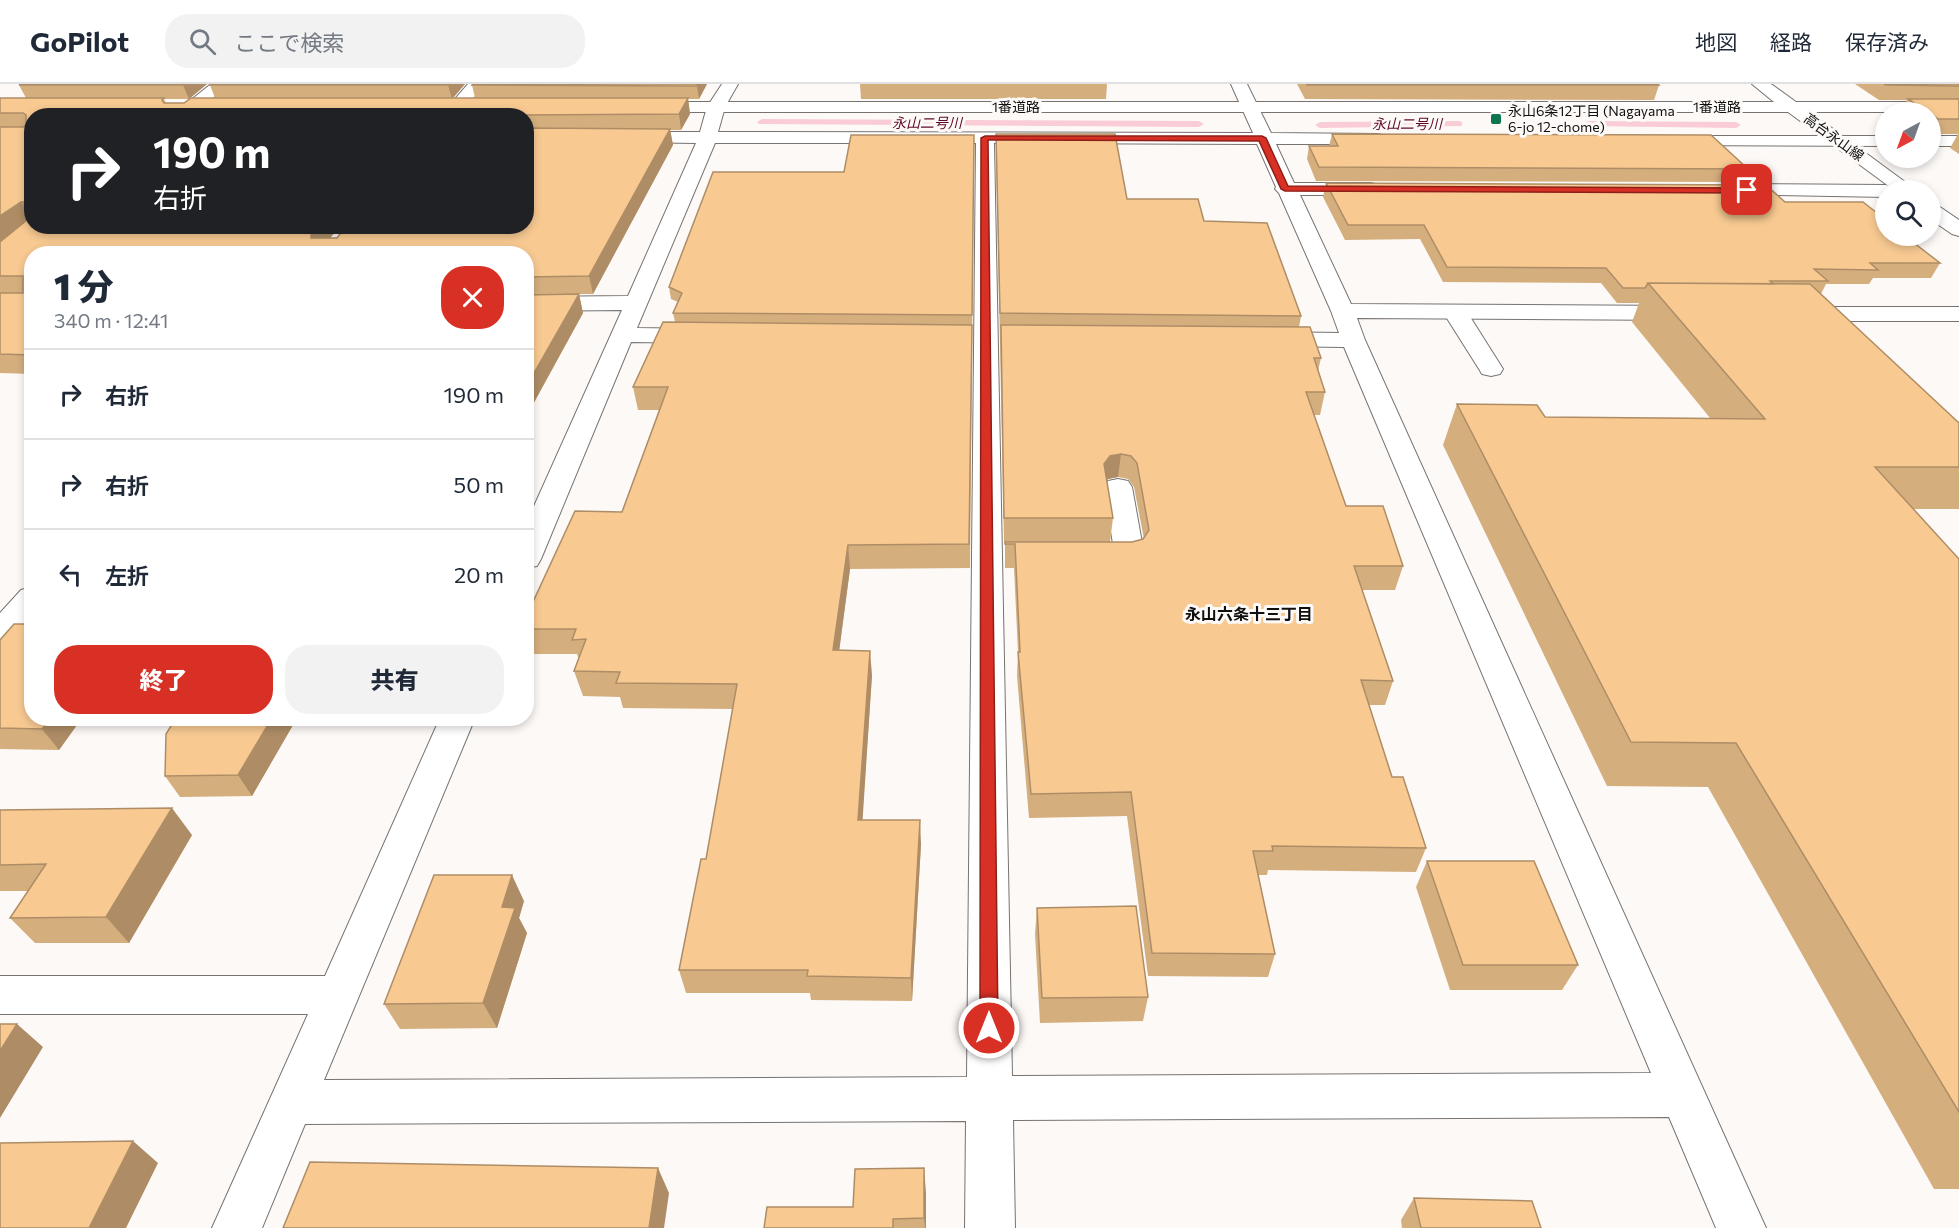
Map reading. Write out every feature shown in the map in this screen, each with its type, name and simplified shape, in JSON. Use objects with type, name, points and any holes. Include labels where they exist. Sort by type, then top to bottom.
[{"type":"street","points":[[181,108],[222,84]]},
{"type":"street","points":[[477,84],[451,107],[481,107]]},
{"type":"street","points":[[534,541],[708,137],[717,107],[730,84]]},
{"type":"street","name":"高台永山線","points":[[1760,84],[1892,180]]},
{"type":"street","points":[[1243,95],[1348,326],[1741,1228]]},
{"type":"street","name":"1番道路","points":[[622,107],[717,107],[1243,95],[1793,108],[1959,106]]},
{"type":"street","points":[[195,108],[226,106]]},
{"type":"street","points":[[606,137],[1392,139]]},
{"type":"street","points":[[985,138],[985,337],[998,554],[989,1099],[990,1228]]},
{"type":"street","points":[[1652,141],[1875,141]]},
{"type":"street","points":[[1941,141],[1959,141]]},
{"type":"street","points":[[1285,189],[1391,189]]},
{"type":"street","points":[[1709,190],[1875,191]]},
{"type":"street","points":[[1941,217],[1959,230]]},
{"type":"street","points":[[534,304],[636,303]]},
{"type":"street","points":[[1455,312],[1491,369]]},
{"type":"street","points":[[1246,339],[1455,312],[1700,313]]},
{"type":"street","points":[[1770,314],[1959,314]]},
{"type":"street","points":[[1840,314],[1864,336]]},
{"type":"street","points":[[623,335],[728,336]]},
{"type":"street","points":[[1070,554],[1129,554],[1118,487]]},
{"type":"street","points":[[0,633],[24,606]]},
{"type":"street","points":[[237,1228],[455,726]]},
{"type":"street","points":[[0,995],[339,995]]},
{"type":"street","points":[[291,1102],[1683,1095]]},
{"type":"building","points":[[21,84],[185,84],[19,85]]},
{"type":"building","points":[[211,84],[449,84],[210,85]]},
{"type":"building","points":[[697,84],[697,86],[472,85]]},
{"type":"building","points":[[1658,84],[1659,85],[1307,85]]},
{"type":"building","points":[[1884,84],[1959,84],[1959,86],[1886,85]]},
{"type":"building","points":[[0,98],[164,98],[162,100],[164,103],[184,103],[191,98],[688,98],[679,114],[534,115],[534,108],[24,108],[24,114],[0,113]]},
{"type":"building","points":[[1908,99],[1959,99],[1959,119],[1941,119],[1941,102],[1913,102]]},
{"type":"building","points":[[0,127],[23,127],[24,202],[0,216]]},
{"type":"building","points":[[534,128],[670,129],[589,276],[534,277],[534,246],[24,246],[24,355],[0,354],[0,293],[23,293],[23,276],[0,276],[0,242],[24,222],[24,234],[312,234],[311,238],[337,238],[340,234],[534,234]]},
{"type":"building","points":[[996,134],[1115,134],[1127,199],[1198,199],[1204,221],[1267,223],[1301,316],[1000,313]]},
{"type":"building","points":[[1332,134],[1711,135],[1748,169],[1319,167],[1309,146],[1338,146]]},
{"type":"building","points":[[851,135],[974,135],[972,315],[673,313],[682,293],[669,287],[713,172],[844,172]]},
{"type":"building","points":[[1326,183],[1766,185],[1785,202],[1863,202],[1875,211],[1875,246],[1918,246],[1940,263],[1870,263],[1878,270],[1814,269],[1828,281],[1770,281],[1773,284],[1648,283],[1645,288],[1623,288],[1606,268],[1447,267],[1424,225],[1348,225]]},
{"type":"building","points":[[1648,283],[1810,284],[1959,423],[1959,467],[1875,467],[1959,559],[1959,1112],[1736,743],[1631,742],[1457,404],[1537,405],[1545,417],[1765,419]]},
{"type":"building","points":[[579,294],[534,373],[534,295]]},
{"type":"building","points":[[663,322],[972,325],[969,544],[848,545],[833,650],[870,651],[858,820],[920,820],[911,978],[807,976],[808,970],[679,970],[701,859],[706,859],[737,684],[616,683],[620,672],[574,671],[586,639],[572,640],[576,629],[534,629],[534,600],[575,511],[622,512],[668,387],[633,387]]},
{"type":"building","points":[[1001,325],[1310,327],[1321,358],[1314,358],[1325,392],[1306,392],[1346,506],[1383,506],[1403,566],[1354,566],[1393,681],[1361,680],[1392,777],[1403,777],[1426,848],[1272,846],[1273,851],[1253,851],[1275,954],[1152,953],[1131,792],[1031,794],[1018,652],[1020,652],[1015,544],[1005,544],[1005,542],[1132,542],[1143,539],[1149,530],[1137,463],[1131,456],[1121,454],[1110,456],[1104,464],[1113,518],[1004,518]]},
{"type":"building","points":[[14,624],[24,624],[24,726],[44,726],[42,729],[0,728],[0,640]]},
{"type":"building","points":[[171,726],[267,726],[238,775],[165,776],[166,734]]},
{"type":"building","points":[[172,808],[106,917],[10,918],[46,864],[0,865],[0,810]]},
{"type":"building","points":[[1427,861],[1534,861],[1578,965],[1463,965]]},
{"type":"building","points":[[434,875],[512,875],[502,907],[515,908],[483,1003],[384,1004]]},
{"type":"building","points":[[1136,906],[1148,997],[1042,998],[1037,908]]},
{"type":"building","points":[[0,1024],[17,1024],[0,1051]]},
{"type":"building","points":[[133,1141],[89,1228],[0,1228],[0,1143]]},
{"type":"building","points":[[310,1162],[658,1168],[649,1228],[283,1228]]},
{"type":"building","points":[[924,1168],[924,1218],[893,1219],[893,1228],[764,1228],[767,1207],[853,1207],[855,1169]]},
{"type":"building","points":[[1414,1198],[1532,1201],[1541,1228],[1421,1228]]},
{"type":"waterway","name":"永山二号川","points":[[762,122],[1199,124]]},
{"type":"waterway","name":"永山二号川","points":[[1320,125],[1459,124]]},
{"type":"waterway","name":"永山二号川","points":[[1588,124],[1736,125]]},
{"type":"place","name":"永山6条12丁目 (Nagayama 6-jo 12-chome)","points":[[1496,119]]},
{"type":"district","name":"永山六条十三丁目","points":[[1249,614]]},
{"type":"route","points":[[989,1028],[985,138],[1262,138],[1285,189],[1747,190]]}]
